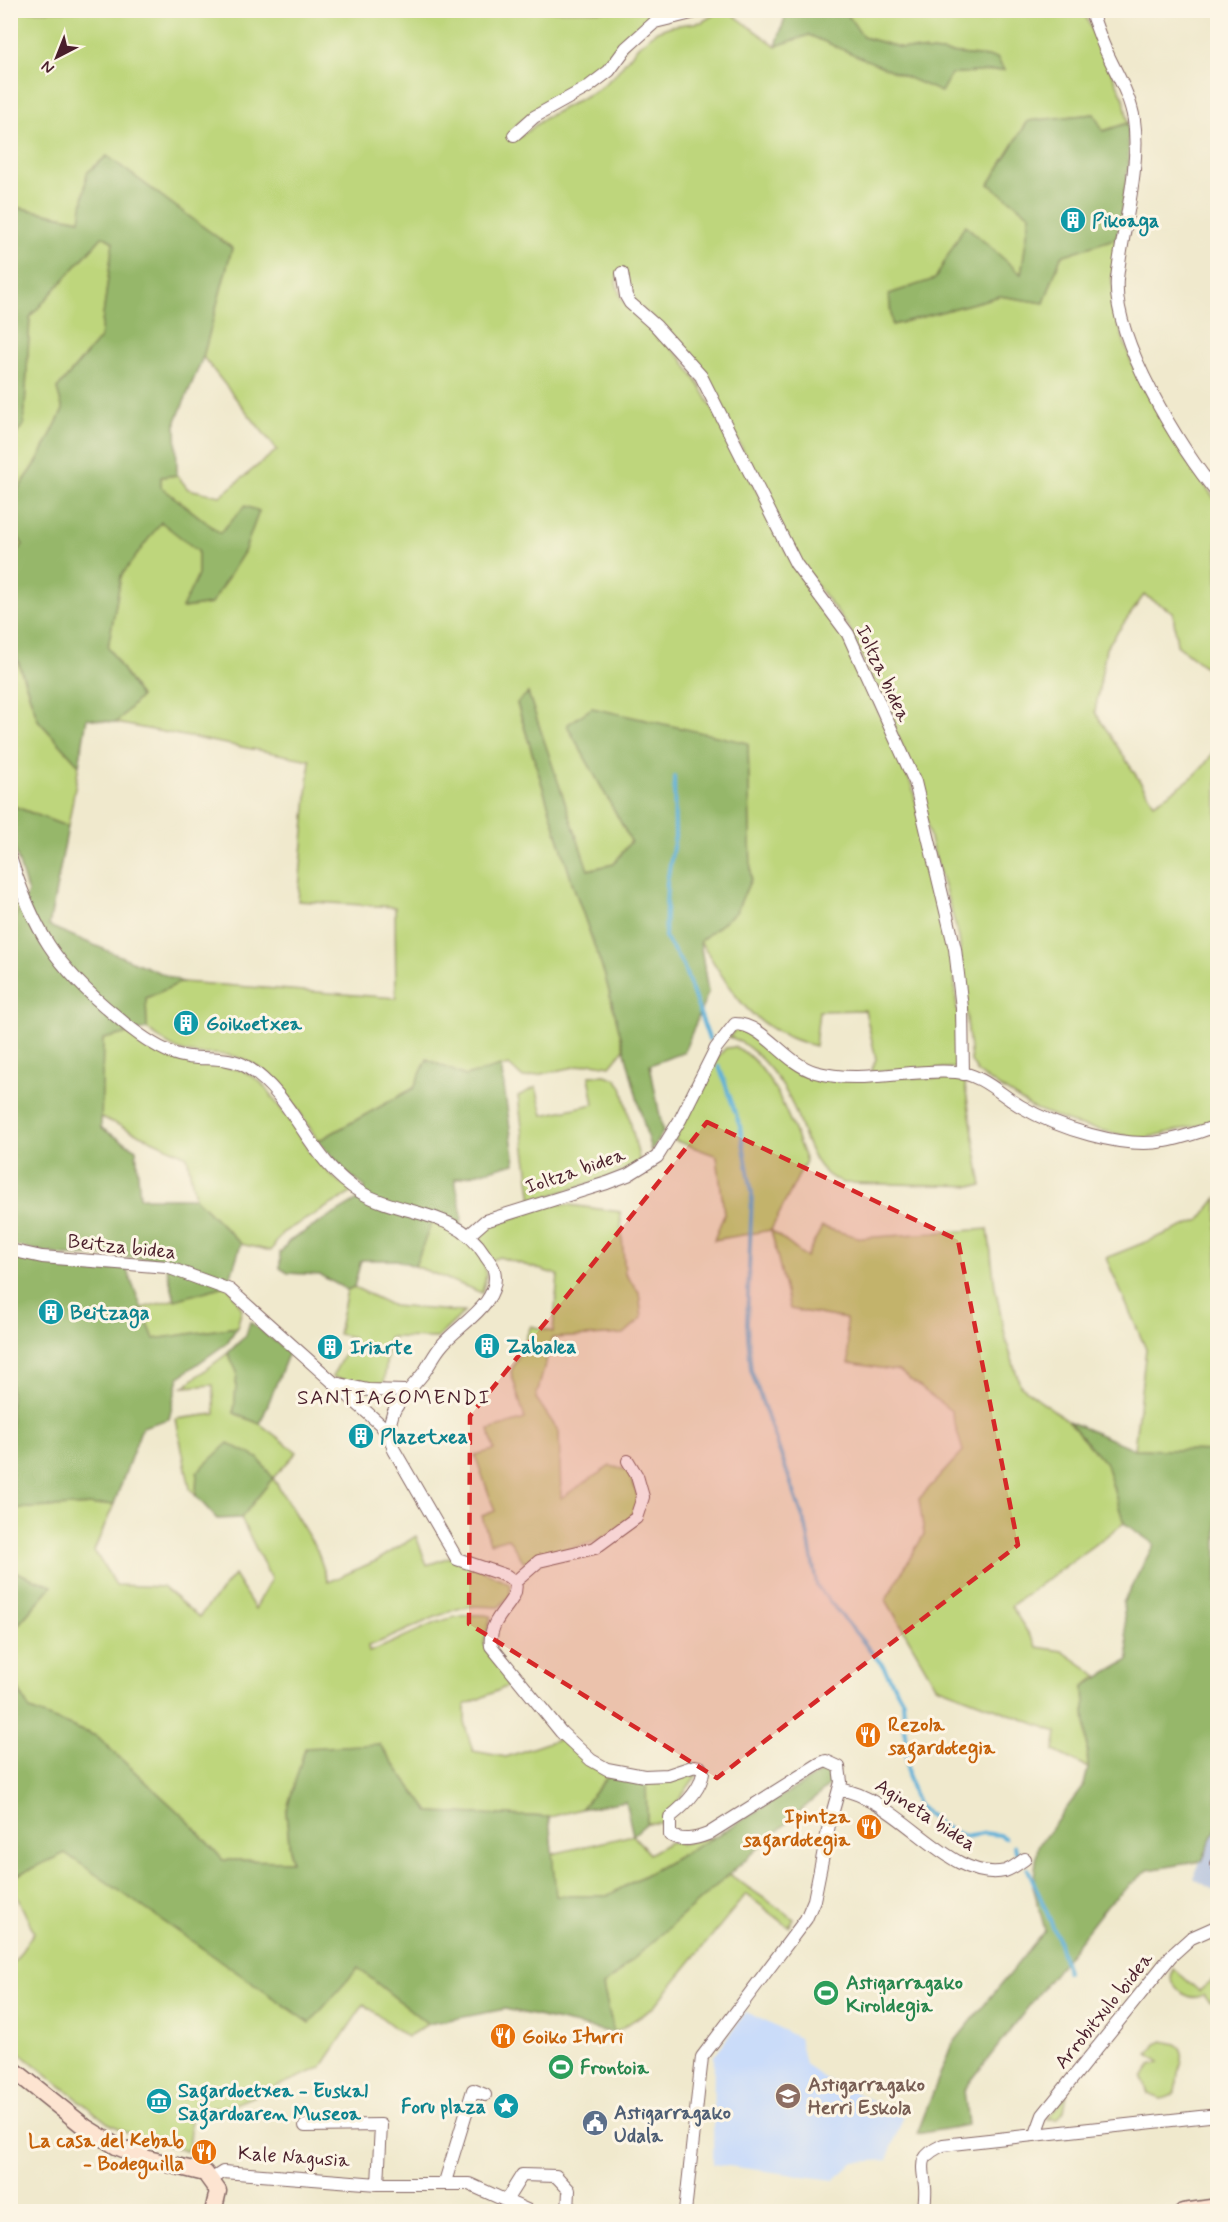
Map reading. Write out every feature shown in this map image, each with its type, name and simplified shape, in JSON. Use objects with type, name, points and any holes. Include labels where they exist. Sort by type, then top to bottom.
[{"type":"street","points":[[514,135],[534,117],[588,87],[609,71],[626,48],[655,22],[704,10]]},
{"type":"street","points":[[1090,10],[1105,50],[1129,99],[1134,122],[1133,167],[1117,280],[1120,315],[1132,352],[1150,387],[1190,458],[1218,494]]},
{"type":"street","name":"Ioltza bidea","points":[[622,273],[626,296],[630,303],[656,326],[701,376],[796,564],[848,634],[915,782],[955,949],[962,1008],[963,1074]]},
{"type":"street","points":[[10,857],[26,904],[58,959],[74,979],[123,1022],[173,1054],[199,1059],[223,1058],[246,1065],[278,1095],[317,1152],[345,1180],[377,1200],[422,1212],[448,1222],[469,1235],[494,1270],[494,1284],[488,1299],[442,1344],[422,1376],[405,1391],[395,1406],[389,1436]]},
{"type":"street","name":"Ioltza bidea","points":[[469,1235],[485,1221],[628,1175],[657,1157],[680,1120],[716,1048],[735,1024],[747,1024],[791,1060],[819,1073],[867,1076],[963,1074],[982,1081],[1039,1116],[1113,1139],[1134,1143],[1164,1142],[1218,1126]]},
{"type":"street","name":"Beitza bidea","points":[[10,1250],[42,1257],[167,1267],[239,1295],[304,1358],[380,1424],[389,1436],[394,1450],[457,1559],[507,1576],[515,1582]]},
{"type":"street","name":"Beitza bidea","points":[[334,1383],[369,1390],[405,1391]]},
{"type":"street","points":[[628,1461],[637,1476],[643,1497],[636,1518],[595,1548],[539,1561],[515,1582],[515,1594],[493,1625],[490,1634],[491,1646],[561,1732],[591,1760],[607,1769],[644,1776],[668,1775],[695,1766],[703,1772],[702,1779],[686,1804],[670,1817],[670,1834],[677,1839],[696,1838],[708,1833],[825,1761],[839,1767],[841,1775],[814,1900],[806,1919],[702,2057],[686,2211]]},
{"type":"street","name":"Agineta bidea","points":[[839,1789],[855,1792],[884,1806],[941,1852],[976,1870],[992,1872],[1008,1870],[1025,1859]]},
{"type":"street","name":"Arrobitxulo bidea","points":[[1036,2134],[1043,2115],[1171,1956],[1191,1938],[1218,1926]]},
{"type":"street","points":[[10,2067],[102,2139],[148,2159],[201,2171],[212,2179],[218,2191],[213,2211]]},
{"type":"street","points":[[445,2182],[473,2090],[485,2095]]},
{"type":"street","points":[[924,2211],[925,2186],[921,2167],[924,2158],[943,2145],[1218,2115]]},
{"type":"street","points":[[305,2126],[381,2125],[378,2184]]},
{"type":"street","name":"Kale Nagusia","points":[[212,2179],[223,2172],[378,2184],[445,2182],[469,2184],[531,2211]]},
{"type":"street","points":[[507,2199],[522,2175],[556,2176],[569,2190],[568,2211]]},
{"type":"street","points":[[1183,2211],[1218,2207]]},
{"type":"highlighted area","points":[[707,1122],[958,1240],[1018,1545],[717,1778],[469,1624],[470,1416]]},
{"type":"shaded area","points":[[1217,1826],[1217,1892],[1193,1878]]},
{"type":"shaded area","name":"Astigarragako Herri Eskola","points":[[746,2012],[799,2038],[805,2064],[822,2077],[904,2115],[887,2160],[854,2162],[834,2180],[713,2164],[714,2056]]},
{"type":"green space","points":[[10,11],[693,11],[662,15],[648,22],[602,72],[516,125],[520,137],[545,118],[597,90],[614,76],[638,46],[657,31],[671,26],[702,22],[720,11],[728,11],[776,46],[809,35],[941,91],[951,74],[1003,69],[997,58],[902,48],[862,37],[845,11],[1083,11],[1124,99],[1128,123],[1103,131],[1094,114],[1028,121],[989,184],[1030,215],[1021,275],[965,225],[935,279],[889,294],[892,325],[1000,296],[1044,303],[1061,256],[1117,238],[1112,278],[1115,314],[1132,364],[1184,457],[1217,502],[1218,677],[1177,645],[1173,612],[1144,595],[1106,648],[1095,712],[1154,803],[1192,778],[1207,762],[1217,742],[1217,1121],[1141,1139],[1077,1125],[1031,1107],[978,1073],[971,1061],[959,937],[931,843],[917,779],[849,628],[799,562],[710,385],[671,334],[632,300],[626,273],[619,272],[616,282],[622,300],[682,359],[700,386],[749,475],[795,568],[844,636],[912,786],[952,951],[961,1056],[955,1068],[871,1072],[876,1059],[865,1010],[819,1011],[815,1046],[774,1030],[746,1007],[734,993],[700,941],[736,912],[751,879],[748,743],[592,708],[567,725],[631,841],[614,864],[587,870],[528,693],[517,704],[573,885],[605,976],[624,1049],[610,1066],[593,1063],[523,1078],[509,1065],[465,1076],[427,1060],[414,1088],[318,1141],[288,1095],[257,1067],[233,1056],[182,1051],[147,1029],[146,998],[182,982],[396,998],[395,907],[298,901],[310,760],[116,723],[140,697],[108,647],[121,576],[161,521],[198,551],[198,575],[183,608],[211,604],[244,552],[259,511],[245,506],[220,533],[161,487],[161,477],[177,475],[188,489],[220,496],[277,450],[203,357],[232,248],[107,156],[87,173],[81,220],[11,206]]},
{"type":"green space","points":[[787,11],[845,11],[863,37],[902,48],[997,58],[1004,70],[951,74],[941,92],[809,35],[776,46]]},
{"type":"green space","points":[[1094,114],[1103,131],[1128,123],[1129,164],[1117,238],[1061,256],[1044,303],[1000,296],[892,325],[889,294],[935,279],[965,225],[1021,274],[1030,215],[989,184],[1028,121]]},
{"type":"green space","points":[[107,156],[232,248],[203,357],[176,421],[177,475],[161,477],[161,487],[220,533],[245,506],[259,511],[244,552],[211,604],[182,608],[198,575],[198,551],[161,522],[121,576],[108,647],[140,697],[116,723],[87,718],[79,765],[38,720],[11,640],[11,557],[23,545],[11,525],[11,500],[37,462],[63,410],[57,389],[100,338],[113,242],[103,236],[30,317],[24,424],[11,442],[10,206],[80,220],[87,173]]},
{"type":"green space","points":[[103,236],[113,242],[100,338],[57,389],[63,410],[37,462],[11,500],[11,442],[24,423],[30,317]]},
{"type":"green space","points":[[10,525],[23,545],[11,557],[10,557]]},
{"type":"green space","points":[[10,640],[38,720],[79,765],[68,827],[11,805]]},
{"type":"green space","points":[[528,693],[588,870],[614,864],[631,841],[567,725],[592,708],[748,743],[751,879],[736,912],[700,941],[708,993],[684,1052],[650,1065],[663,1132],[651,1151],[605,976],[573,885],[517,703]]},
{"type":"green space","points":[[11,805],[68,827],[49,926],[182,982],[146,998],[147,1029],[103,1039],[101,1128],[136,1149],[140,1198],[195,1198],[241,1244],[228,1285],[175,1300],[164,1259],[60,1255],[11,1245],[10,926],[28,893],[11,837]]},
{"type":"green space","points":[[10,880],[20,907],[11,926],[10,926]]},
{"type":"green space","points":[[735,1030],[750,1031],[801,1072],[964,1080],[982,1186],[843,1183],[831,1177],[821,1169],[814,1158],[784,1088],[755,1053],[738,1040],[729,1037]]},
{"type":"green space","points":[[129,1033],[173,1060],[242,1070],[260,1081],[295,1127],[309,1151],[333,1177],[353,1192],[282,1233],[271,1251],[241,1244],[195,1198],[187,1156],[101,1117],[103,1039]]},
{"type":"green space","points":[[735,1047],[748,1055],[770,1081],[787,1114],[806,1161],[771,1230],[714,1240],[724,1214],[717,1156],[674,1140],[719,1055],[726,1048]]},
{"type":"green space","points":[[427,1059],[465,1076],[501,1066],[515,1163],[455,1179],[462,1215],[460,1235],[432,1221],[415,1266],[397,1260],[361,1260],[354,1287],[347,1290],[320,1275],[288,1273],[280,1268],[280,1253],[289,1241],[363,1197],[365,1187],[348,1174],[318,1141],[414,1088]]},
{"type":"green space","points":[[605,1075],[616,1079],[622,1087],[640,1162],[613,1176],[532,1201],[518,1096],[536,1087],[543,1115],[594,1104],[589,1076]]},
{"type":"green space","points":[[1217,1198],[1217,1451],[1134,1449],[1146,1349],[1106,1258],[1200,1220]]},
{"type":"green space","points":[[555,1203],[620,1212],[625,1274],[639,1292],[642,1318],[624,1334],[552,1338],[536,1398],[559,1432],[561,1498],[610,1466],[627,1470],[636,1489],[638,1501],[627,1520],[601,1538],[578,1547],[541,1554],[524,1562],[508,1538],[490,1543],[482,1516],[495,1511],[475,1455],[494,1450],[489,1430],[525,1419],[511,1372],[531,1326],[553,1332],[558,1275],[499,1257],[484,1263],[486,1276],[482,1293],[415,1266],[432,1221],[460,1235],[471,1244],[483,1229]]},
{"type":"green space","points":[[822,1227],[861,1238],[988,1229],[995,1287],[1006,1340],[1020,1385],[1068,1421],[1106,1464],[1124,1523],[1011,1606],[1037,1647],[1062,1651],[1098,1676],[1084,1686],[1088,1768],[1054,1751],[1057,1732],[936,1686],[886,1600],[924,1534],[919,1499],[963,1451],[951,1411],[899,1371],[849,1363],[846,1319],[790,1309],[771,1230],[806,1257]]},
{"type":"green space","points":[[10,1254],[126,1268],[154,1339],[237,1327],[227,1343],[179,1377],[169,1419],[142,1427],[114,1504],[11,1509]]},
{"type":"green space","points":[[228,1285],[242,1309],[237,1327],[154,1339],[142,1308]]},
{"type":"green space","points":[[354,1287],[393,1306],[464,1312],[437,1338],[389,1337],[384,1384],[368,1384],[332,1377],[353,1337],[338,1334],[347,1290]]},
{"type":"green space","points":[[250,1322],[289,1352],[260,1424],[234,1413],[237,1372],[228,1353],[246,1335]]},
{"type":"green space","points":[[228,1353],[237,1372],[234,1413],[260,1424],[297,1452],[273,1478],[197,1472],[196,1496],[190,1489],[176,1419],[215,1414],[213,1385],[183,1387]]},
{"type":"green space","points":[[1068,1421],[1134,1449],[1217,1451],[1217,1826],[1202,1861],[1148,1870],[1108,1904],[964,2090],[968,2125],[917,2134],[951,2046],[1045,1930],[1033,1886],[1038,1846],[1084,1785],[1088,1768],[1084,1686],[1129,1660],[1123,1603],[1154,1544],[1124,1523],[1106,1464]]},
{"type":"green space","points":[[228,1443],[258,1458],[273,1478],[241,1518],[217,1519],[196,1496],[197,1472]]},
{"type":"green space","points":[[273,1478],[317,1550],[328,1582],[378,1560],[416,1536],[427,1565],[453,1556],[511,1584],[510,1595],[499,1607],[469,1606],[452,1611],[368,1646],[369,1652],[444,1620],[459,1616],[491,1616],[484,1643],[513,1684],[465,1705],[465,1726],[473,1751],[506,1757],[561,1738],[609,1775],[581,1809],[550,1817],[429,1812],[379,1744],[286,1812],[291,1861],[223,1860],[188,1821],[96,1736],[30,1710],[11,1675],[11,1633],[52,1586],[11,1570],[10,1509],[114,1504],[94,1551],[116,1585],[163,1587],[199,1617],[234,1575],[255,1609],[271,1579],[241,1518]]},
{"type":"green space","points":[[10,1570],[52,1586],[11,1633]]},
{"type":"green space","points":[[10,1675],[30,1710],[96,1736],[188,1821],[223,1860],[291,1861],[286,1812],[305,1748],[379,1744],[429,1812],[549,1817],[556,1896],[607,1896],[716,1836],[823,1771],[830,1773],[832,1783],[603,1986],[614,2033],[505,2009],[428,2024],[358,1968],[310,2023],[65,1853],[11,1878]]},
{"type":"green space","points":[[693,1771],[696,1776],[662,1823],[647,1823],[646,1782]]},
{"type":"green space","points":[[609,1775],[646,1782],[647,1823],[633,1835],[625,1801],[581,1809]]},
{"type":"green space","points":[[633,1835],[649,1854],[670,1842],[680,1844],[716,1836],[607,1896],[555,1896],[552,1854]]},
{"type":"green space","points":[[65,1853],[310,2022],[358,1968],[428,2024],[407,2037],[364,2004],[321,2068],[225,2108],[210,2107],[191,2119],[188,2151],[140,2138],[108,2123],[11,2046],[11,1967],[34,1932],[11,1884],[11,1878]]},
{"type":"green space","points":[[729,1874],[794,1919],[789,1927],[746,1894],[653,2008],[614,2033],[603,1986]]},
{"type":"green space","points":[[1173,1968],[1199,1991],[1217,1976],[1217,2004],[1209,2001],[1204,1994],[1190,1997],[1181,1992],[1171,1979]]},
{"type":"green space","points":[[1163,2041],[1176,2044],[1182,2056],[1177,2088],[1173,2094],[1161,2099],[1148,2094],[1143,2078],[1151,2065],[1160,2062],[1149,2054],[1156,2044]]},
{"type":"green space","points":[[1067,2094],[1064,2111],[1058,2119],[1047,2119]]},
{"type":"waterway","points":[[674,777],[675,836],[667,882],[665,937],[683,965],[709,1039]]},
{"type":"waterway","points":[[719,1066],[740,1126],[752,1193],[747,1323],[751,1370],[806,1526],[817,1586],[883,1666],[903,1701],[908,1777],[917,1804],[940,1825],[966,1837],[982,1833],[1000,1835],[1005,1838]]},
{"type":"waterway","points":[[1014,1846],[1018,1855]]},
{"type":"waterway","points":[[1028,1869],[1057,1936],[1067,1972]]},
{"type":"waterway","points":[[10,2208],[12,2212]]},
{"type":"place","name":"Pikoaga","points":[[1073,220]]},
{"type":"place","name":"Goikoetxea","points":[[186,1023]]},
{"type":"place","name":"Beitzaga","points":[[51,1312]]},
{"type":"place","name":"Zabalea","points":[[487,1346]]},
{"type":"place","name":"Iriarte","points":[[330,1347]]},
{"type":"place","name":"Plazetxea","points":[[361,1436]]},
{"type":"place","name":"Rezola sagardotegia","points":[[868,1735]]},
{"type":"place","name":"Ipintza sagardotegia","points":[[869,1827]]},
{"type":"place","name":"Astigarragako Kiroldegia","points":[[826,1993]]},
{"type":"place","name":"Goiko Iturri","points":[[503,2036]]},
{"type":"place","name":"Frontoia","points":[[561,2067]]},
{"type":"place","name":"Astigarragako Herri Eskola","points":[[788,2096]]},
{"type":"place","name":"Sagardoetxea - Euskal Sagardoaren Museoa","points":[[159,2101]]},
{"type":"place","name":"Foru plaza","points":[[506,2106]]},
{"type":"place","name":"Astigarragako Udala","points":[[595,2123]]},
{"type":"place","name":"La casa del Kebab - Bodeguilla","points":[[204,2152]]},
{"type":"district","name":"SANTIAGOMENDI","points":[[394,1397]]}]
